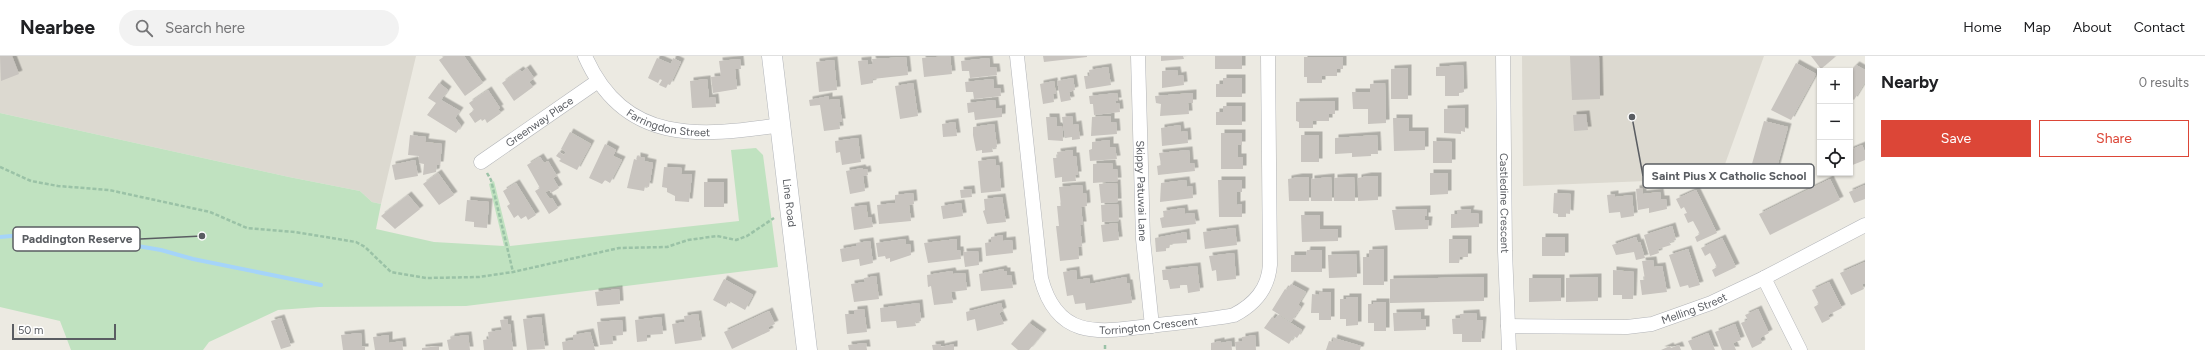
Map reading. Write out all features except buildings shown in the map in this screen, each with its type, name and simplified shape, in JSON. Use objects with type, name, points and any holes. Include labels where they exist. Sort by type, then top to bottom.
[{"type":"main road","name":"Line Road","points":[[772,56],[807,350]]},
{"type":"street","name":"Farringdon Street","points":[[585,56],[598,81],[631,113],[666,129],[697,133],[781,126]]},
{"type":"street","name":"Torrington Crescent","points":[[1017,56],[1041,278],[1047,297],[1062,319],[1083,329],[1105,332],[1234,315],[1251,305],[1267,283],[1270,265],[1268,56]]},
{"type":"street","name":"Skippy Patuwai Lane","points":[[1138,56],[1143,239],[1152,326]]},
{"type":"street","name":"Castledine Crescent","points":[[1503,56],[1509,350]]},
{"type":"street","name":"Greenway Place","points":[[481,162],[598,81]]},
{"type":"street","name":"Melling Street","points":[[1508,326],[1627,327],[1652,324],[1686,313],[1764,278],[1865,225]]},
{"type":"street","points":[[1764,278],[1800,350]]},
{"type":"path","points":[[481,162],[491,180],[513,272]]},
{"type":"path","points":[[0,167],[30,181],[58,186],[109,190],[210,212],[247,228],[295,232],[356,242],[365,247],[391,272],[426,278],[479,277],[513,272],[619,248],[667,247],[688,240],[717,236],[736,240],[747,236],[774,218]]},
{"type":"path","points":[[1105,345],[1105,350]]},
{"type":"shaded area","points":[[0,56],[416,56],[381,204],[372,202],[360,191],[289,177],[0,113]]},
{"type":"shaded area","points":[[1522,56],[1764,56],[1720,178],[1523,186]]},
{"type":"green space","points":[[0,113],[289,177],[360,191],[372,202],[381,204],[376,229],[434,242],[504,246],[489,184],[494,181],[510,246],[739,221],[731,150],[756,148],[763,155],[778,267],[466,306],[319,307],[278,310],[209,342],[203,350],[71,350],[60,321],[0,307]]},
{"type":"waterway","points":[[0,237],[56,232],[161,250],[193,259],[321,285]]},
{"type":"place","name":"Saint Pius X Catholic School","points":[[1632,117]]},
{"type":"place","name":"Paddington Reserve","points":[[202,236]]}]
